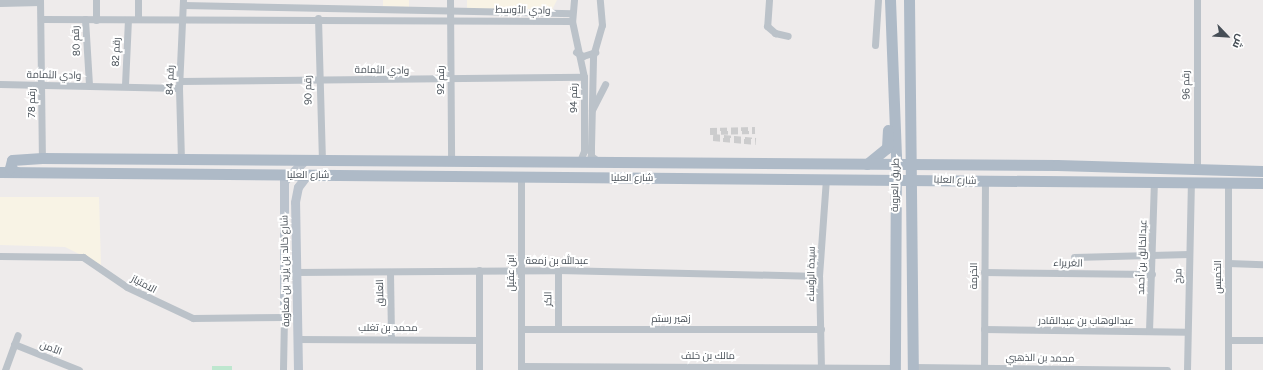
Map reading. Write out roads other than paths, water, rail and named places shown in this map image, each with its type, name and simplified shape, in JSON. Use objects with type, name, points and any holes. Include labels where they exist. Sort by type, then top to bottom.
[{"type":"main road","name":"طريق العروبة","points":[[890,0],[896,165],[895,369]]},
{"type":"main road","name":"طريق العروبة","points":[[909,0],[913,368]]},
{"type":"main road","points":[[864,166],[875,161],[887,148],[892,82]]},
{"type":"main road","name":"شارع العليا","points":[[0,158],[451,161],[568,164],[911,165],[1263,171]]},
{"type":"main road","points":[[14,172],[10,161],[22,158]]},
{"type":"main road","points":[[288,175],[304,161]]},
{"type":"main road","points":[[567,177],[578,169],[568,164]]},
{"type":"main road","points":[[1238,170],[1226,178],[1232,183],[1263,183]]},
{"type":"main road","name":"شارع العليا","points":[[0,172],[521,177],[895,178],[985,181],[1228,184],[1263,183]]},
{"type":"main road","name":"شارع خالد بن يزيد بن معاوية","points":[[284,317],[284,181],[288,175]]},
{"type":"main road","name":"شارع خالد بن يزيد بن معاوية","points":[[298,370],[295,202],[298,187],[307,175]]},
{"type":"main road","points":[[284,201],[290,198],[295,202]]},
{"type":"street","points":[[96,0],[96,20]]},
{"type":"street","points":[[138,0],[138,19]]},
{"type":"street","points":[[317,0],[317,8]]},
{"type":"street","name":"رقم 92","points":[[450,0],[451,161]]},
{"type":"street","name":"رقم 94","points":[[568,164],[580,160],[584,151],[584,78],[576,52],[572,21],[574,0]]},
{"type":"street","name":"رقم 94","points":[[600,0],[602,25],[595,52],[591,156],[604,163]]},
{"type":"street","points":[[768,0],[767,26],[775,33],[788,36]]},
{"type":"street","points":[[876,45],[878,0]]},
{"type":"street","name":"رقم 96","points":[[1196,0],[1197,170]]},
{"type":"street","points":[[0,4],[40,1]]},
{"type":"street","name":"رقم 78","points":[[40,1],[42,158]]},
{"type":"street","name":"وادي الأوسط","points":[[183,2],[269,3],[317,8],[450,10],[480,13],[572,13]]},
{"type":"street","name":"رقم 84","points":[[181,160],[180,84],[183,2]]},
{"type":"street","name":"وادي الأوسط","points":[[41,19],[128,20],[183,18],[451,18],[572,21]]},
{"type":"street","name":"رقم 90","points":[[318,18],[318,80],[322,161]]},
{"type":"street","name":"رقم 80","points":[[85,19],[89,85]]},
{"type":"street","name":"رقم 82","points":[[125,85],[128,20]]},
{"type":"street","points":[[576,52],[583,56],[595,52]]},
{"type":"street","name":"وادي الثمامة","points":[[0,84],[125,85],[318,80],[450,81],[584,78]]},
{"type":"street","points":[[592,111],[605,84]]},
{"type":"street","name":"ابن عقيل","points":[[521,177],[521,368]]},
{"type":"street","name":"سيدة الرؤساء","points":[[820,368],[819,276],[826,178]]},
{"type":"street","name":"الخرمة","points":[[984,369],[985,181]]},
{"type":"street","name":"عبدالخالق بن أحمد","points":[[1149,331],[1154,255],[1154,183]]},
{"type":"street","name":"مرخ","points":[[1187,370],[1191,183]]},
{"type":"street","name":"الخميس","points":[[1228,184],[1228,370]]},
{"type":"street","points":[[1074,257],[1189,254]]},
{"type":"street","name":"الامتياز","points":[[0,256],[83,257],[127,287],[193,318],[284,317]]},
{"type":"street","points":[[1228,263],[1263,264]]},
{"type":"street","points":[[479,270],[479,370]]},
{"type":"street","name":"عبدالله بن زمعة","points":[[296,272],[390,273],[479,270],[558,270],[819,276]]},
{"type":"street","name":"الكر","points":[[558,270],[558,328]]},
{"type":"street","name":"الغريراء","points":[[984,272],[1152,274]]},
{"type":"street","name":"العلاق","points":[[390,273],[391,338]]},
{"type":"street","name":"شارع خالد بن يزيد بن معاوية","points":[[283,370],[284,317]]},
{"type":"street","name":"زهير رستم","points":[[521,328],[820,329]]},
{"type":"street","name":"عبدالوهاب بن عبدالقادر","points":[[984,329],[1187,332]]},
{"type":"street","points":[[5,370],[18,335]]},
{"type":"street","name":"محمد بن تغلب","points":[[297,339],[391,338],[479,340]]},
{"type":"street","points":[[1228,340],[1263,340]]},
{"type":"street","name":"الأمن","points":[[14,344],[79,370]]},
{"type":"street","name":"مالك بن خلف","points":[[521,368],[895,369]]},
{"type":"street","name":"محمد بن الذهبي","points":[[913,368],[1167,370]]},
{"type":"tunnel","points":[[710,131],[755,130]]},
{"type":"tunnel","points":[[713,137],[756,141]]}]
